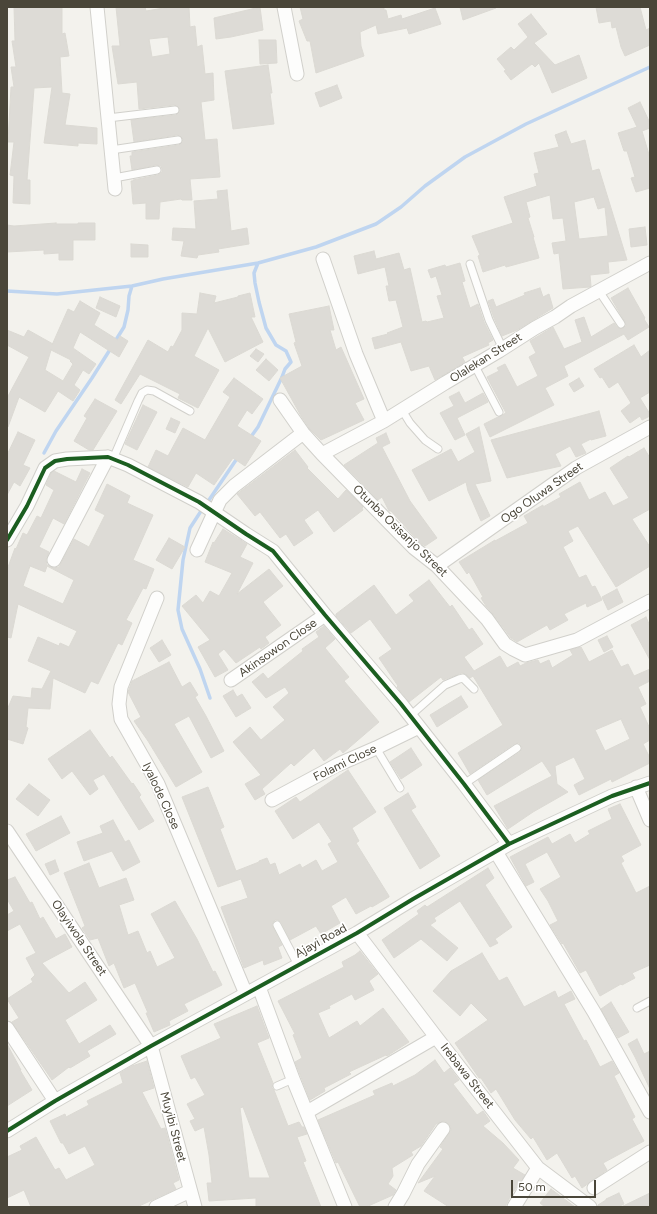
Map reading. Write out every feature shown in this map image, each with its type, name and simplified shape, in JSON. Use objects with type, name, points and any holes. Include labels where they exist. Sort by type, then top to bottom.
[{"type":"street","points":[[97,7],[114,184]]},
{"type":"street","points":[[284,7],[296,74]]},
{"type":"street","points":[[323,259],[356,354],[384,421]]},
{"type":"street","name":"Olalekan Street","points":[[322,454],[384,421],[571,306],[650,263]]},
{"type":"street","name":"Otunba Osisanjo Street","points":[[280,400],[302,433],[414,548],[437,566],[487,619],[505,644],[513,649],[525,655],[577,640],[650,601]]},
{"type":"street","name":"Ogo Oluwa Street","points":[[437,566],[576,468],[650,427]]},
{"type":"street","points":[[197,550],[207,508],[220,500],[234,486],[302,433]]},
{"type":"street","points":[[54,560],[110,458]]},
{"type":"street","points":[[7,540],[27,506],[46,468],[55,461],[67,459],[110,458],[128,465],[207,508],[273,551],[419,727],[509,844]]},
{"type":"street","name":"Iyalode Close","points":[[156,598],[121,687],[119,704],[121,719],[158,784],[246,994]]},
{"type":"street","name":"Akinsowon Close","points":[[231,680],[325,615]]},
{"type":"street","name":"Folami Close","points":[[272,800],[337,765],[419,727]]},
{"type":"street","points":[[645,786],[650,820]]},
{"type":"street","name":"Ajayi Road","points":[[7,1131],[55,1101],[151,1046],[357,933],[509,844],[612,796],[645,786]]},
{"type":"street","name":"Olayiwola Street","points":[[7,831],[151,1046]]},
{"type":"street","points":[[496,852],[594,1012],[650,1112]]},
{"type":"street","name":"Irebawa Street","points":[[357,933],[538,1168],[590,1207]]},
{"type":"street","points":[[259,987],[293,1079],[345,1207]]},
{"type":"street","points":[[7,1028],[55,1101]]},
{"type":"street","points":[[307,1112],[436,1037]]},
{"type":"street","name":"Muyibi Street","points":[[151,1046],[195,1207]]},
{"type":"street","points":[[396,1207],[418,1164],[443,1129]]},
{"type":"street","points":[[594,1188],[650,1152]]},
{"type":"street","points":[[514,1207],[538,1168]]},
{"type":"street","points":[[156,1207],[190,1191]]},
{"type":"lane","points":[[108,118],[175,110]]},
{"type":"lane","points":[[111,150],[178,140]]},
{"type":"lane","points":[[114,184],[157,170]]},
{"type":"lane","points":[[470,264],[489,320],[502,349]]},
{"type":"lane","points":[[599,291],[621,324]]},
{"type":"lane","points":[[475,366],[499,412]]},
{"type":"lane","points":[[110,458],[142,393],[147,390],[154,391],[190,411]]},
{"type":"lane","points":[[402,410],[410,423],[425,440],[438,449]]},
{"type":"lane","points":[[410,716],[445,685],[459,679],[463,678],[474,689]]},
{"type":"lane","points":[[376,748],[400,788]]},
{"type":"lane","points":[[464,784],[517,748]]},
{"type":"lane","points":[[277,925],[298,965]]},
{"type":"lane","points":[[637,1008],[650,1001]]},
{"type":"lane","points":[[277,1086],[293,1079]]},
{"type":"building","points":[[14,7],[62,7],[62,34],[65,33],[69,56],[60,57],[62,93],[70,94],[65,125],[97,128],[97,144],[78,143],[78,146],[44,143],[52,87],[34,88],[27,180],[30,180],[30,204],[13,203],[14,176],[10,175],[14,142],[8,142],[11,87],[14,87],[11,67],[16,67],[12,41],[15,41]]},
{"type":"building","points":[[116,7],[145,7],[146,11],[170,7],[189,7],[190,27],[195,26],[197,47],[202,45],[205,74],[213,73],[214,100],[201,102],[205,140],[217,139],[220,177],[190,179],[192,200],[181,199],[160,202],[159,219],[146,219],[146,203],[133,204],[131,181],[158,175],[162,172],[161,166],[156,165],[132,170],[130,156],[132,156],[132,152],[179,145],[183,139],[177,135],[134,142],[131,120],[176,115],[180,109],[174,105],[139,109],[137,82],[118,84],[112,46],[120,46]],"holes":[[[168,37],[170,54],[152,57],[149,39]]]},
{"type":"building","points":[[260,7],[263,30],[216,39],[214,18]]},
{"type":"building","points":[[300,7],[384,7],[388,19],[401,15],[402,19],[435,8],[441,24],[409,34],[407,28],[378,34],[376,25],[360,32],[361,46],[364,56],[316,73],[310,41],[307,41],[299,21],[303,19]]},
{"type":"building","points":[[460,7],[495,7],[496,8],[463,20]]},
{"type":"building","points":[[596,7],[640,7],[646,30],[650,28],[650,45],[625,56],[616,27],[612,28],[611,21],[599,23]]},
{"type":"building","points":[[531,14],[547,34],[534,43],[555,65],[579,55],[587,78],[552,93],[539,63],[535,67],[532,64],[511,80],[504,71],[506,70],[497,59],[511,47],[514,50],[528,37],[518,24]]},
{"type":"building","points":[[259,40],[276,40],[277,63],[260,64]]},
{"type":"building","points":[[268,65],[274,124],[233,129],[225,71]]},
{"type":"building","points":[[337,85],[342,98],[320,107],[315,93]]},
{"type":"building","points":[[640,102],[650,123],[650,128],[642,131],[650,158],[650,188],[636,192],[631,178],[635,177],[627,151],[624,151],[618,133],[637,127],[628,108]]},
{"type":"building","points":[[566,131],[571,144],[585,140],[592,171],[599,169],[627,260],[608,262],[609,273],[590,275],[590,287],[563,289],[559,253],[554,254],[552,243],[566,241],[563,218],[553,219],[550,195],[526,202],[530,217],[528,218],[539,258],[506,267],[505,265],[483,272],[478,256],[480,255],[472,236],[513,223],[504,197],[537,186],[534,174],[539,173],[534,153],[559,147],[555,135]],"holes":[[[594,197],[598,209],[605,207],[608,236],[579,239],[574,202]]]},
{"type":"building","points":[[227,190],[231,231],[247,228],[249,244],[218,249],[219,252],[198,255],[197,258],[181,256],[184,241],[172,240],[173,228],[196,229],[194,201],[218,199],[217,191]]},
{"type":"building","points":[[56,223],[95,223],[95,240],[73,240],[73,260],[59,260],[59,253],[44,254],[44,250],[7,252],[7,225],[14,226]]},
{"type":"building","points":[[645,227],[647,245],[631,247],[629,229]]},
{"type":"building","points":[[131,244],[148,245],[148,257],[131,257]]},
{"type":"building","points":[[374,251],[376,259],[399,253],[404,270],[410,268],[422,322],[444,318],[437,296],[442,295],[436,276],[431,278],[428,270],[445,265],[446,267],[460,263],[465,281],[462,282],[470,308],[478,304],[484,322],[493,340],[488,343],[489,345],[462,357],[465,362],[435,380],[429,366],[411,371],[401,342],[375,349],[372,338],[388,334],[387,333],[403,327],[396,300],[389,301],[386,286],[389,286],[385,267],[358,274],[354,256]]},
{"type":"building","points":[[540,288],[543,297],[549,294],[553,308],[517,330],[502,336],[488,301],[493,299],[496,307],[525,295],[524,293]]},
{"type":"building","points":[[628,288],[649,327],[628,340],[624,334],[564,366],[568,376],[545,388],[554,405],[490,437],[484,424],[506,413],[487,377],[499,371],[497,368],[505,364],[517,387],[538,376],[529,357],[536,353],[530,341],[553,327],[564,349],[582,342],[575,320],[584,317],[591,337],[614,323],[618,328],[623,328],[626,326],[625,322],[611,298]]},
{"type":"building","points":[[200,293],[216,296],[214,303],[250,293],[255,317],[251,317],[263,342],[225,362],[208,328],[194,356],[219,370],[198,408],[178,398],[180,394],[140,374],[121,404],[115,400],[148,340],[168,352],[171,346],[173,347],[182,330],[182,313],[197,314]]},
{"type":"building","points":[[100,297],[120,306],[116,317],[96,308]]},
{"type":"building","points":[[80,301],[100,313],[94,325],[118,340],[120,336],[128,341],[119,357],[80,332],[73,348],[96,364],[89,374],[83,370],[74,385],[80,390],[73,401],[58,391],[45,412],[19,397],[8,427],[7,398],[29,357],[7,345],[7,330],[24,337],[28,330],[53,344],[68,309],[74,312]],"holes":[[[51,350],[71,360],[70,361],[73,364],[63,381],[45,370]]]},
{"type":"building","points":[[329,306],[334,330],[330,330],[336,350],[341,347],[364,399],[355,403],[364,420],[321,440],[309,428],[301,416],[280,378],[302,366],[294,343],[296,342],[289,314]]},
{"type":"building","points":[[634,345],[641,357],[650,350],[650,392],[640,398],[650,416],[642,420],[640,416],[630,423],[621,411],[631,403],[618,382],[609,388],[602,377],[600,378],[594,369]]},
{"type":"building","points":[[256,349],[264,354],[258,362],[250,356]]},
{"type":"building","points":[[266,359],[278,370],[269,381],[256,370]]},
{"type":"building","points":[[234,378],[263,399],[252,414],[247,410],[237,426],[261,441],[245,466],[233,458],[214,485],[196,473],[188,487],[148,467],[156,450],[168,456],[183,428],[205,440],[230,397],[223,392]]},
{"type":"building","points":[[579,378],[584,386],[574,392],[569,384]]},
{"type":"building","points":[[459,392],[465,403],[483,393],[488,402],[457,418],[465,435],[455,440],[440,413],[454,406],[449,397]]},
{"type":"building","points":[[95,399],[117,411],[93,450],[89,450],[74,441],[87,418],[84,416]]},
{"type":"building","points":[[143,405],[157,412],[137,450],[125,444]]},
{"type":"building","points":[[599,411],[606,436],[591,439],[581,444],[586,453],[576,457],[570,446],[555,454],[561,466],[507,478],[491,440]]},
{"type":"building","points":[[171,418],[180,422],[175,433],[166,429]]},
{"type":"building","points":[[479,427],[491,481],[475,484],[490,516],[481,521],[468,491],[466,482],[429,501],[412,470],[451,449],[458,462],[475,452],[466,434]]},
{"type":"building","points":[[18,432],[35,440],[23,465],[30,468],[20,486],[14,482],[7,495],[7,455]]},
{"type":"building","points":[[386,433],[390,443],[382,447],[410,501],[437,538],[425,546],[419,542],[391,511],[389,511],[382,497],[378,500],[344,465],[378,443],[376,438]]},
{"type":"building","points":[[644,448],[650,458],[650,509],[632,519],[650,547],[650,566],[616,587],[578,526],[568,531],[573,541],[563,547],[579,578],[586,575],[592,587],[595,586],[602,600],[587,607],[586,603],[564,614],[568,620],[550,630],[547,625],[517,642],[511,638],[486,606],[481,598],[483,597],[469,572],[467,574],[459,562],[495,540],[528,523],[524,516],[561,497],[559,494],[580,482],[589,500],[605,492],[613,506],[629,498],[610,468],[628,456],[629,457]]},
{"type":"building","points":[[295,450],[308,467],[307,468],[338,499],[346,490],[363,507],[363,510],[334,532],[318,510],[304,520],[313,533],[294,546],[286,534],[280,538],[260,512],[255,516],[237,494]]},
{"type":"building","points":[[82,469],[90,473],[64,524],[53,518],[39,547],[49,552],[46,560],[47,565],[54,568],[59,567],[74,539],[89,547],[105,515],[95,510],[107,484],[130,496],[127,503],[153,515],[133,560],[154,569],[146,589],[143,588],[126,620],[132,623],[122,645],[118,643],[98,684],[91,681],[85,693],[53,678],[50,709],[28,708],[26,727],[28,728],[23,744],[7,739],[7,710],[13,696],[31,698],[32,688],[42,689],[51,671],[28,661],[38,637],[59,646],[60,643],[69,647],[77,631],[18,604],[11,638],[7,637],[7,570],[15,548],[16,549],[23,533],[27,535],[37,516],[41,518],[54,490],[46,485],[51,473],[54,471],[76,482]],"holes":[[[30,566],[45,572],[47,566],[74,580],[63,604],[23,586]]]},
{"type":"building","points":[[223,529],[247,544],[240,557],[253,563],[237,594],[269,569],[283,586],[263,602],[281,625],[265,637],[269,643],[261,649],[260,647],[236,663],[224,649],[218,654],[228,670],[215,677],[198,647],[210,640],[182,606],[196,595],[203,603],[210,591],[219,596],[232,573],[205,562],[213,542],[214,543]]},
{"type":"building","points":[[169,538],[185,547],[172,569],[156,560]]},
{"type":"building","points":[[429,580],[450,607],[452,605],[469,630],[472,628],[483,644],[464,657],[474,671],[500,656],[507,668],[518,662],[520,666],[538,660],[540,664],[549,660],[552,668],[573,655],[570,650],[581,647],[589,662],[612,650],[621,667],[628,664],[634,676],[650,669],[650,681],[638,687],[646,704],[640,707],[650,729],[650,740],[643,744],[650,758],[650,763],[612,782],[611,779],[579,795],[574,785],[585,779],[574,757],[555,766],[557,784],[568,792],[533,812],[508,829],[494,806],[552,776],[542,761],[487,795],[478,780],[520,752],[522,747],[519,743],[514,744],[470,774],[458,753],[503,725],[473,676],[470,678],[466,674],[462,673],[443,680],[441,677],[409,702],[397,687],[398,686],[379,658],[392,649],[370,619],[351,633],[336,616],[336,614],[374,585],[396,615],[414,601],[409,595]],"holes":[[[621,719],[630,739],[605,751],[595,730]]]},
{"type":"building","points":[[617,589],[623,602],[608,610],[602,597]]},
{"type":"building","points":[[646,617],[650,626],[650,660],[631,625]]},
{"type":"building","points":[[324,626],[335,639],[325,648],[349,677],[344,681],[379,722],[343,753],[340,749],[324,761],[314,748],[294,766],[291,763],[262,789],[265,794],[255,800],[245,784],[261,775],[233,742],[250,727],[261,740],[285,720],[273,707],[289,693],[285,687],[266,698],[252,682],[263,673],[268,679],[303,651],[302,649],[319,637],[316,632]]},
{"type":"building","points":[[607,636],[613,647],[604,652],[598,640]]},
{"type":"building","points":[[162,640],[171,655],[159,662],[150,648]]},
{"type":"building","points":[[169,662],[182,687],[190,682],[198,695],[195,697],[224,751],[211,758],[189,716],[174,724],[202,772],[176,787],[134,721],[141,717],[128,692],[132,681]]},
{"type":"building","points":[[233,690],[237,697],[242,694],[251,708],[236,717],[223,696]]},
{"type":"building","points":[[461,696],[468,707],[437,727],[430,715]]},
{"type":"building","points":[[90,730],[110,758],[112,756],[132,784],[133,783],[141,795],[139,797],[154,821],[139,830],[104,774],[93,780],[98,789],[90,795],[72,771],[62,779],[48,759]]},
{"type":"building","points":[[411,748],[422,765],[401,779],[390,762]]},
{"type":"building","points":[[348,770],[376,812],[352,828],[359,841],[356,843],[389,897],[356,914],[346,897],[331,906],[340,923],[321,934],[316,926],[290,940],[281,922],[275,920],[272,925],[282,945],[278,947],[282,958],[264,965],[263,960],[244,968],[221,907],[248,898],[241,879],[218,887],[182,797],[208,787],[224,827],[220,829],[236,871],[267,858],[270,865],[275,863],[279,875],[300,864],[302,868],[316,860],[322,871],[338,862],[328,844],[332,842],[319,822],[293,839],[275,811],[296,797],[300,802]]},
{"type":"building","points":[[29,784],[50,800],[38,816],[16,799]]},
{"type":"building","points":[[408,793],[416,807],[411,810],[440,856],[420,869],[384,808]]},
{"type":"building","points":[[620,804],[641,845],[621,856],[624,861],[621,863],[636,893],[650,886],[650,965],[632,973],[635,978],[600,996],[586,970],[580,973],[563,943],[562,944],[550,925],[558,921],[540,889],[561,877],[547,852],[525,864],[534,882],[526,886],[510,857],[548,837],[552,844],[570,834],[575,843],[590,834],[588,831],[612,819],[608,809]]},
{"type":"building","points":[[61,816],[70,833],[36,851],[26,834]]},
{"type":"building","points":[[113,820],[125,842],[129,840],[140,862],[123,871],[112,851],[84,861],[77,842],[103,833],[100,826]]},
{"type":"building","points":[[55,860],[59,871],[50,875],[45,864]]},
{"type":"building","points":[[89,863],[99,888],[126,878],[134,900],[119,905],[128,935],[138,931],[147,953],[150,951],[157,967],[175,958],[151,914],[175,901],[197,939],[213,972],[215,971],[222,985],[184,1004],[188,1011],[169,1021],[170,1025],[154,1032],[146,1013],[148,1013],[135,983],[124,988],[114,963],[109,966],[98,938],[90,940],[82,928],[85,926],[64,873]]},
{"type":"building","points":[[488,868],[494,878],[485,885],[512,927],[495,939],[498,943],[490,947],[460,901],[434,918],[436,921],[430,925],[458,948],[447,961],[421,939],[394,958],[382,940],[419,914],[417,911],[425,905],[427,907]]},
{"type":"building","points":[[15,877],[30,903],[32,902],[40,919],[43,917],[56,939],[65,934],[72,947],[42,963],[69,993],[85,982],[97,1000],[65,1020],[79,1044],[110,1025],[116,1034],[87,1051],[90,1056],[70,1068],[69,1067],[52,1080],[12,1022],[19,1018],[7,999],[33,982],[31,979],[35,975],[26,958],[36,953],[20,924],[7,931],[7,915],[14,911],[7,899],[7,880]]},
{"type":"building","points":[[360,951],[378,974],[369,981],[374,990],[355,1000],[352,994],[329,1006],[330,1008],[318,1013],[329,1038],[357,1021],[360,1026],[383,1008],[409,1042],[387,1056],[386,1055],[349,1072],[351,1074],[324,1088],[325,1091],[310,1100],[295,1062],[302,1058],[293,1035],[295,1034],[278,1001],[344,967],[342,962]]},
{"type":"building","points":[[482,953],[499,981],[507,977],[524,1007],[555,991],[558,998],[571,991],[575,999],[564,1004],[584,1041],[586,1040],[600,1067],[612,1061],[619,1073],[614,1076],[635,1117],[632,1119],[644,1141],[603,1163],[607,1170],[582,1188],[575,1176],[572,1178],[557,1153],[547,1160],[533,1137],[531,1139],[515,1120],[496,1089],[491,1093],[455,1043],[488,1020],[471,1003],[460,1016],[433,991],[451,971]]},
{"type":"building","points":[[611,1002],[629,1032],[618,1038],[601,1009]]},
{"type":"building","points":[[257,1006],[269,1038],[257,1043],[273,1083],[272,1088],[288,1126],[299,1122],[302,1127],[304,1127],[307,1134],[297,1137],[306,1161],[303,1162],[321,1207],[256,1207],[256,1198],[209,1201],[207,1183],[212,1183],[204,1127],[195,1131],[190,1121],[195,1119],[187,1104],[205,1095],[195,1077],[191,1079],[181,1056],[221,1038],[214,1024]],"holes":[[[243,1107],[270,1178],[249,1178],[240,1108]]]},
{"type":"building","points":[[637,1039],[644,1054],[650,1051],[650,1089],[628,1044]]},
{"type":"building","points":[[7,1044],[32,1090],[7,1106]]},
{"type":"building","points":[[435,1060],[444,1073],[450,1068],[459,1080],[453,1084],[477,1115],[483,1111],[490,1121],[483,1126],[503,1143],[519,1160],[513,1168],[525,1175],[513,1191],[505,1207],[449,1207],[424,1191],[435,1176],[418,1183],[443,1149],[440,1147],[451,1130],[448,1123],[444,1121],[436,1124],[421,1146],[411,1152],[413,1155],[392,1168],[393,1176],[388,1184],[396,1190],[393,1195],[366,1207],[360,1207],[338,1162],[336,1163],[318,1120],[375,1095],[373,1091],[392,1083],[393,1086],[415,1075]]},
{"type":"building","points":[[147,1061],[154,1088],[142,1092],[161,1129],[165,1128],[179,1180],[173,1183],[176,1189],[137,1207],[31,1207],[24,1190],[7,1198],[7,1157],[22,1150],[20,1146],[36,1137],[55,1170],[59,1168],[66,1180],[95,1165],[85,1146],[69,1154],[63,1143],[61,1143],[50,1121],[65,1114],[66,1117],[89,1105],[87,1101],[123,1083],[120,1073],[132,1066]]},
{"type":"building","points":[[551,1189],[575,1207],[545,1207],[540,1203]]},
{"type":"building","points":[[619,1193],[624,1204],[618,1207],[598,1207],[598,1205],[606,1199]]},
{"type":"building","points":[[650,1193],[650,1207],[621,1207]]},
{"type":"waterway","points":[[7,291],[57,294],[132,286],[163,279],[258,263],[316,247],[376,224],[401,207],[425,186],[465,157],[526,124],[650,67]]},
{"type":"waterway","points":[[250,438],[258,427],[285,369],[291,362],[286,351],[276,345],[266,328],[255,283],[254,273],[258,263]]},
{"type":"waterway","points":[[114,343],[124,327],[132,286]]},
{"type":"waterway","points":[[44,453],[56,431],[111,348]]},
{"type":"waterway","points":[[207,503],[238,457]]},
{"type":"waterway","points":[[203,508],[190,528],[183,560],[178,610],[182,629],[200,669],[210,698]]},
{"type":"cycle path","points":[[7,540],[27,506],[45,468],[55,461],[108,457],[128,465],[199,502],[273,551],[401,704],[509,844]]},
{"type":"cycle path","points":[[7,1131],[55,1101],[151,1046],[357,933],[509,844],[612,796],[650,783]]}]
